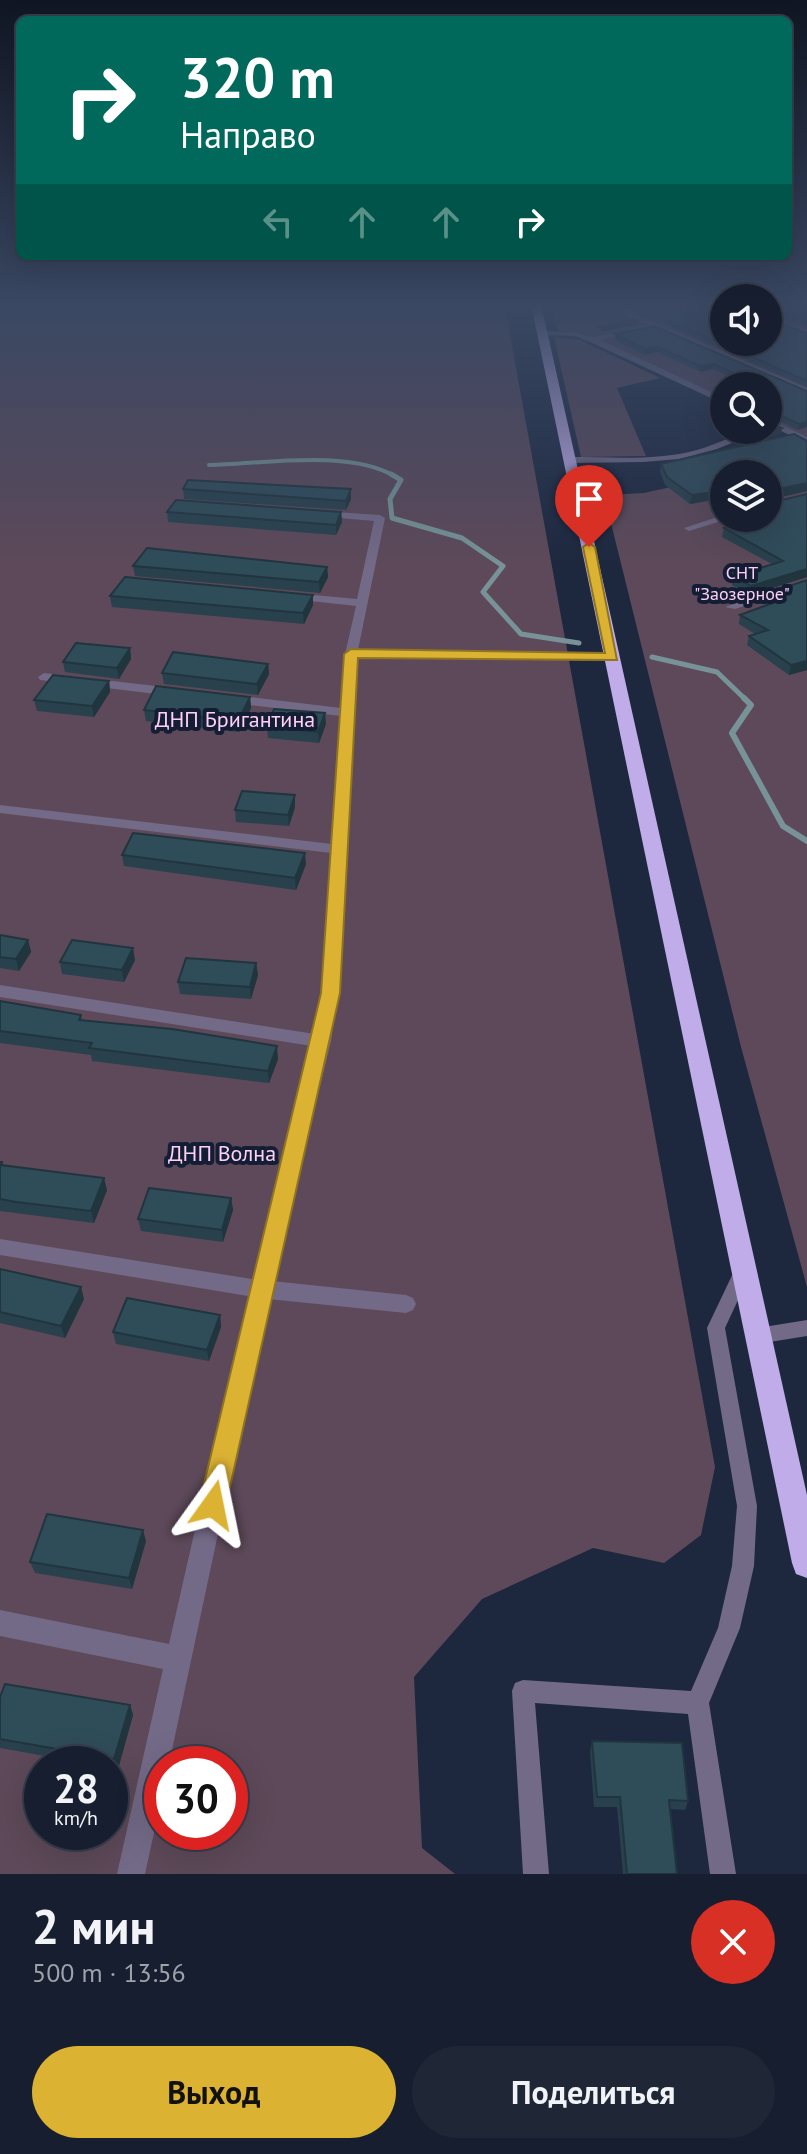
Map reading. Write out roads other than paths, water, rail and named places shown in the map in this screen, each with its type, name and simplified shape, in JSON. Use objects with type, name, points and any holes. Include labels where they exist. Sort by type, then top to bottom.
[{"type":"main road","points":[[555,391],[807,1563]]},
{"type":"street","points":[[782,430],[807,440]]},
{"type":"street","points":[[131,1874],[260,1289],[322,1041],[330,993],[351,654],[380,518],[301,512]]},
{"type":"street","points":[[689,528],[710,522]]},
{"type":"street","points":[[731,607],[807,582]]},
{"type":"street","points":[[271,594],[362,603]]},
{"type":"street","points":[[351,654],[612,657]]},
{"type":"street","points":[[44,677],[195,695]]},
{"type":"street","points":[[210,697],[347,713]]},
{"type":"street","points":[[0,809],[338,849]]},
{"type":"street","points":[[0,991],[322,1041]]},
{"type":"street","points":[[0,1247],[260,1289],[406,1304]]},
{"type":"street","points":[[0,1623],[179,1659]]},
{"type":"lane","points":[[570,460],[653,458],[718,444]]},
{"type":"lane","points":[[723,1874],[698,1703],[729,1628],[743,1566],[747,1506],[716,1328],[743,1268]]},
{"type":"lane","points":[[758,1336],[807,1328]]},
{"type":"lane","points":[[536,1874],[523,1691],[698,1703]]},
{"type":"waterway","points":[[209,465],[329,460],[375,468],[394,476]]},
{"type":"waterway","points":[[391,474],[401,480],[390,499],[392,518],[462,538],[503,566],[483,592],[521,634],[579,643]]},
{"type":"waterway","points":[[652,657],[717,672],[746,700]]},
{"type":"waterway","points":[[746,700],[751,705],[732,733],[783,826],[807,841]]},
{"type":"park label","name":"СНТ \"Заозерное\"","points":[[742,583]]},
{"type":"park label","name":"ДНП Бригантина","points":[[235,719]]},
{"type":"park label","name":"ДНП Волна","points":[[222,1153]]}]
